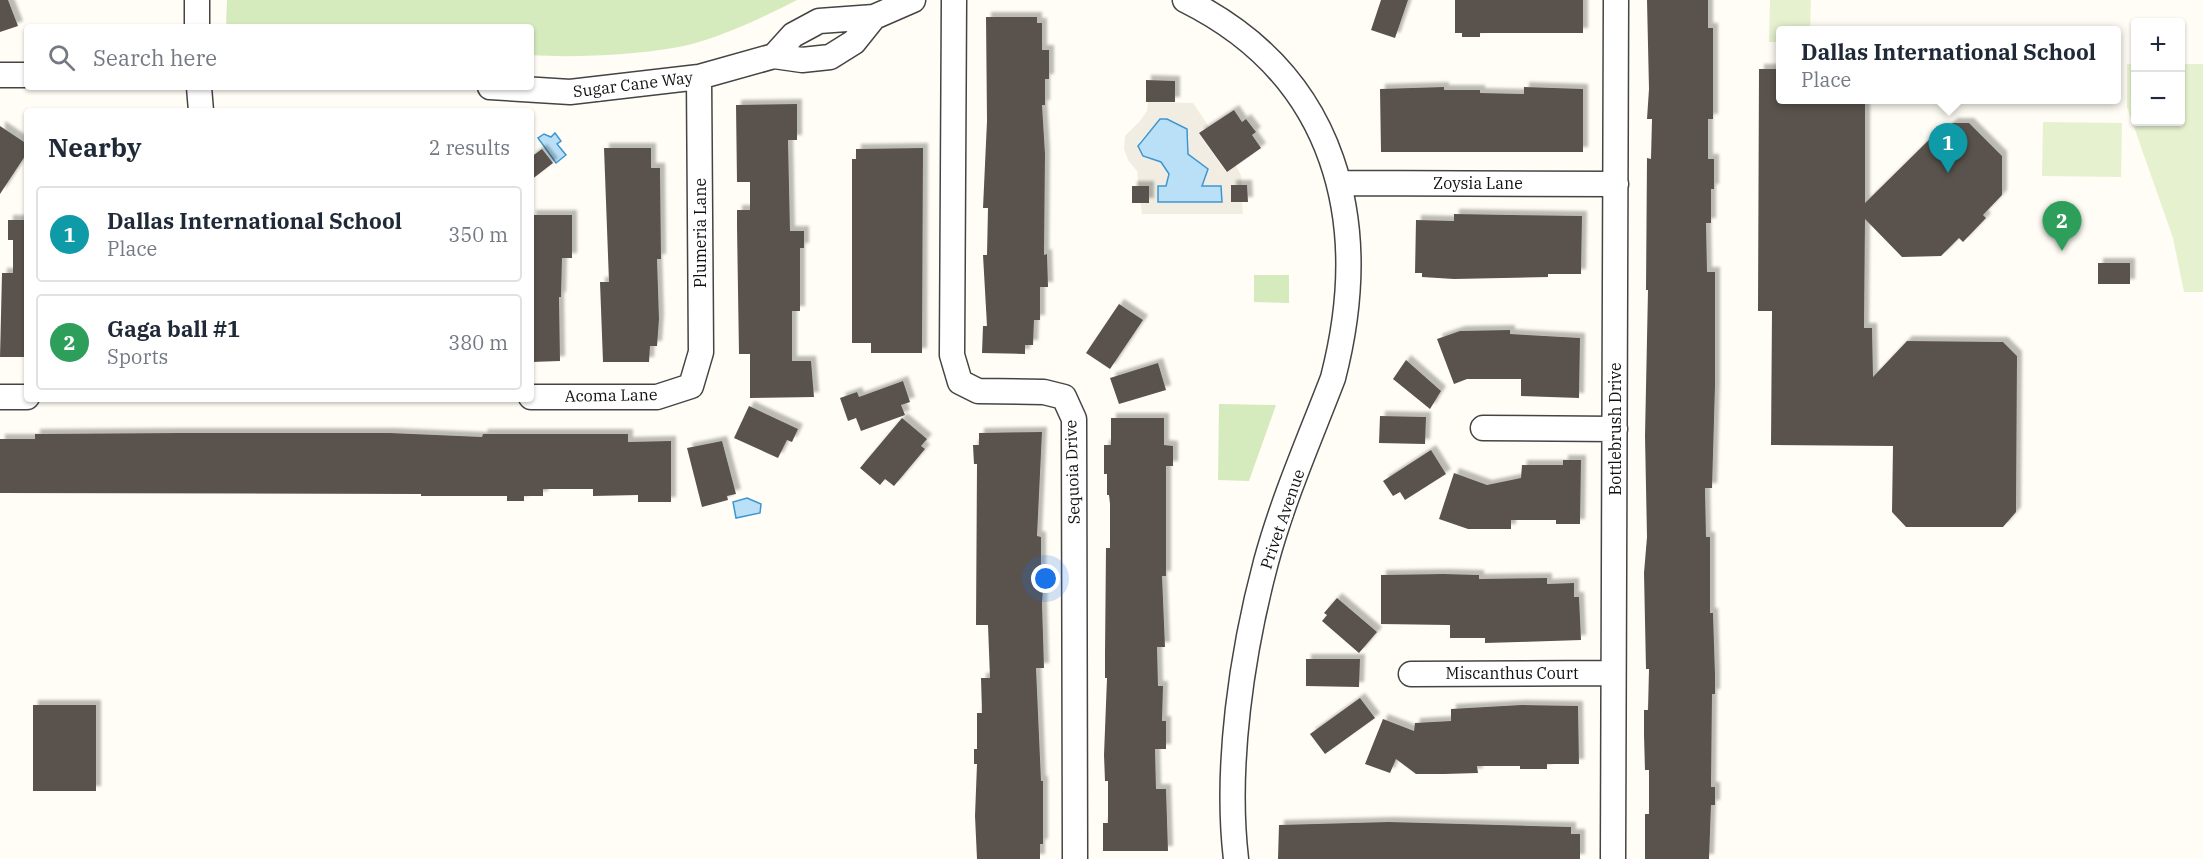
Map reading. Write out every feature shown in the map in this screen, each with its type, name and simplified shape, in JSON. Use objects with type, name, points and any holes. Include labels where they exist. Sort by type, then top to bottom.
[{"type":"street","points":[[196,0],[196,24]]},
{"type":"street","name":"Sugar Cane Way","points":[[774,56],[793,35],[819,21],[874,17],[913,0]]},
{"type":"street","name":"Sequoia Drive","points":[[954,0],[952,355],[957,373],[960,382],[978,392],[1044,392],[1064,397],[1074,419],[1075,859]]},
{"type":"street","points":[[1185,0],[1247,40],[1287,81],[1323,139],[1340,183]]},
{"type":"street","name":"Bottlebrush Drive","points":[[1613,859],[1616,0]]},
{"type":"street","name":"Sugar Cane Way","points":[[530,90],[570,93],[699,77],[774,56],[802,60],[830,57],[854,42],[874,17]]},
{"type":"street","points":[[0,75],[24,75]]},
{"type":"street","name":"Plumeria Lane","points":[[691,386],[701,352],[699,77]]},
{"type":"street","points":[[199,90],[201,108]]},
{"type":"street","name":"Zoysia Lane","points":[[1340,183],[1616,184]]},
{"type":"street","name":"Privet Avenue","points":[[1236,859],[1233,765],[1257,601],[1276,530],[1333,378],[1347,308],[1349,242],[1340,183]]},
{"type":"street","name":"Acoma Lane","points":[[534,397],[657,397],[691,386]]},
{"type":"street","points":[[0,397],[24,397]]},
{"type":"street","points":[[1483,428],[1615,429]]},
{"type":"street","name":"Miscanthus Court","points":[[1411,674],[1614,673]]},
{"type":"green space","points":[[227,0],[797,0],[736,28],[688,45],[602,55],[534,55],[534,24],[226,24]]},
{"type":"green space","points":[[1770,0],[1811,0],[1810,26],[1776,26],[1776,42],[1769,42]]},
{"type":"green space","points":[[2127,64],[2131,64],[2131,118],[2127,107]]},
{"type":"green space","points":[[2185,64],[2203,64],[2203,292],[2184,292],[2173,238],[2134,126],[2185,126]]},
{"type":"green space","points":[[2043,122],[2122,123],[2121,177],[2042,176]]},
{"type":"green space","points":[[1254,275],[1289,275],[1289,303],[1254,302]]},
{"type":"green space","points":[[1219,404],[1276,405],[1249,481],[1218,480]]},
{"type":"shaded area","points":[[1148,102],[1193,103],[1209,127],[1199,134],[1226,172],[1236,166],[1241,175],[1242,185],[1231,202],[1242,202],[1243,214],[1142,214],[1137,171],[1128,160],[1124,149],[1125,136],[1147,111]],"holes":[[[1160,119],[1167,119],[1189,137],[1188,154],[1197,162],[1202,186],[1166,186],[1169,182],[1166,168],[1139,142]]]},
{"type":"water","points":[[1160,119],[1167,119],[1187,129],[1188,154],[1208,169],[1202,186],[1221,186],[1222,202],[1158,202],[1158,186],[1166,186],[1169,174],[1161,162],[1143,156],[1138,146]]},
{"type":"water","points":[[555,133],[561,141],[557,144],[566,155],[556,163],[538,138],[544,134],[551,137]]},
{"type":"water","points":[[747,498],[761,504],[760,513],[736,518],[733,502]]},
{"type":"building","points":[[0,0],[8,0],[18,26],[0,32]]},
{"type":"building","points":[[1381,0],[1408,0],[1395,38],[1371,30]]},
{"type":"building","points":[[1455,0],[1583,0],[1583,33],[1480,33],[1480,37],[1462,37],[1462,33],[1455,33]]},
{"type":"building","points":[[1647,0],[1708,0],[1708,28],[1713,28],[1713,119],[1708,119],[1708,159],[1714,159],[1714,189],[1711,189],[1711,223],[1706,223],[1707,272],[1715,272],[1712,488],[1705,488],[1706,537],[1710,537],[1710,613],[1713,613],[1715,675],[1715,694],[1712,694],[1711,787],[1715,787],[1715,805],[1711,805],[1709,859],[1645,859],[1645,814],[1649,814],[1649,770],[1645,770],[1644,735],[1644,710],[1648,710],[1649,669],[1646,669],[1644,573],[1647,537],[1645,436],[1648,290],[1646,290],[1647,158],[1651,159],[1652,119],[1647,119],[1649,89]]},
{"type":"building","points":[[986,17],[1037,17],[1037,23],[1042,23],[1042,50],[1049,50],[1049,79],[1045,79],[1045,105],[1042,105],[1045,154],[1044,255],[1047,254],[1048,287],[1040,287],[1040,320],[1034,320],[1033,345],[1025,345],[1025,354],[982,353],[983,326],[987,326],[983,255],[987,255],[988,208],[983,208],[987,121]]},
{"type":"building","points":[[1759,69],[1776,69],[1776,104],[1865,104],[1865,203],[1938,131],[1942,133],[1953,123],[1969,123],[2002,156],[2002,195],[1983,215],[1986,218],[1963,242],[1959,238],[1941,256],[1902,257],[1865,219],[1864,328],[1872,328],[1873,377],[1907,341],[2003,342],[2017,356],[2016,512],[2003,527],[1906,527],[1892,512],[1893,446],[1771,445],[1772,311],[1758,311]]},
{"type":"building","points":[[1146,80],[1175,81],[1175,102],[1146,102]]},
{"type":"building","points":[[1444,87],[1444,90],[1524,94],[1524,87],[1583,89],[1583,152],[1381,152],[1380,89]]},
{"type":"building","points":[[797,104],[797,140],[788,140],[790,231],[804,231],[804,248],[800,248],[800,311],[792,311],[792,361],[811,361],[814,397],[750,398],[750,354],[739,354],[737,210],[750,210],[750,182],[737,182],[736,105]]},
{"type":"building","points":[[1234,110],[1242,122],[1246,119],[1256,132],[1252,135],[1261,148],[1227,172],[1199,133]]},
{"type":"building","points":[[0,126],[24,142],[24,158],[0,194]]},
{"type":"building","points":[[604,148],[651,148],[651,168],[660,168],[661,259],[657,259],[659,319],[657,346],[650,346],[649,362],[603,362],[600,282],[609,282]]},
{"type":"building","points":[[923,148],[922,353],[871,353],[871,343],[852,343],[852,159],[856,159],[856,149]]},
{"type":"building","points":[[542,149],[553,163],[534,178],[534,155]]},
{"type":"building","points":[[1231,185],[1247,185],[1248,202],[1231,202]]},
{"type":"building","points":[[1132,186],[1149,186],[1149,203],[1132,203]]},
{"type":"building","points":[[1454,214],[1582,216],[1581,274],[1454,279],[1422,277],[1422,273],[1415,273],[1416,220],[1454,221]]},
{"type":"building","points":[[534,215],[572,215],[572,258],[562,258],[561,297],[559,297],[560,361],[534,362]]},
{"type":"building","points":[[8,220],[24,220],[24,357],[0,357],[2,273],[13,273],[13,240],[8,240]]},
{"type":"building","points":[[2098,263],[2130,263],[2130,284],[2098,284]]},
{"type":"building","points":[[1119,304],[1143,320],[1110,369],[1086,353]]},
{"type":"building","points":[[1510,330],[1510,334],[1580,338],[1579,398],[1521,396],[1521,379],[1467,379],[1454,384],[1437,339],[1460,331]]},
{"type":"building","points":[[1406,360],[1441,391],[1430,409],[1393,379]]},
{"type":"building","points":[[1158,363],[1166,390],[1119,404],[1110,378]]},
{"type":"building","points":[[903,381],[910,402],[901,405],[905,415],[861,431],[856,418],[848,421],[840,398],[857,392],[859,397]]},
{"type":"building","points":[[749,406],[798,429],[792,442],[787,440],[778,458],[734,438]]},
{"type":"building","points":[[1380,416],[1426,417],[1425,444],[1379,443]]},
{"type":"building","points":[[902,418],[927,439],[921,446],[925,449],[894,486],[885,479],[880,485],[860,468]]},
{"type":"building","points":[[1111,418],[1164,418],[1164,445],[1173,446],[1173,466],[1166,466],[1166,576],[1162,576],[1165,647],[1157,647],[1158,686],[1163,686],[1162,721],[1166,721],[1166,749],[1155,749],[1156,789],[1166,789],[1168,851],[1103,851],[1103,823],[1108,823],[1108,781],[1105,781],[1104,755],[1107,678],[1105,678],[1106,548],[1110,548],[1110,504],[1109,495],[1107,495],[1107,474],[1104,474],[1104,445],[1111,445]]},
{"type":"building","points":[[1042,432],[1037,536],[1041,537],[1041,575],[1044,575],[1042,604],[1044,668],[1036,668],[1041,781],[1043,781],[1043,844],[1040,844],[1040,859],[977,859],[975,816],[977,764],[974,764],[974,749],[977,749],[977,713],[982,713],[981,678],[990,678],[988,625],[976,625],[977,464],[974,464],[973,445],[979,445],[979,433]]},
{"type":"building","points":[[390,433],[482,437],[483,434],[628,434],[628,442],[671,441],[671,502],[638,502],[638,495],[593,496],[593,489],[543,489],[543,496],[524,496],[524,501],[507,501],[507,496],[421,496],[421,494],[0,493],[0,439],[35,439],[35,434]]},
{"type":"building","points":[[722,441],[736,494],[727,496],[728,500],[702,507],[687,448]]},
{"type":"building","points":[[1431,450],[1446,474],[1405,500],[1400,492],[1393,496],[1383,481]]},
{"type":"building","points":[[1563,460],[1581,460],[1580,524],[1556,524],[1556,520],[1511,520],[1511,529],[1468,529],[1439,519],[1454,473],[1487,485],[1521,478],[1522,465],[1563,465]]},
{"type":"building","points":[[1381,575],[1479,575],[1479,579],[1547,578],[1547,584],[1574,583],[1574,597],[1579,597],[1581,640],[1485,643],[1485,638],[1450,638],[1450,625],[1381,624]]},
{"type":"building","points":[[1337,598],[1377,632],[1359,653],[1322,621],[1327,615],[1324,613]]},
{"type":"building","points":[[1306,659],[1360,659],[1359,687],[1306,686]]},
{"type":"building","points":[[1360,698],[1375,718],[1325,754],[1310,734]]},
{"type":"building","points":[[33,705],[96,705],[96,791],[33,791]]},
{"type":"building","points":[[1521,705],[1578,706],[1579,764],[1547,764],[1547,769],[1520,769],[1520,766],[1477,766],[1478,773],[1416,774],[1396,759],[1390,773],[1365,764],[1383,719],[1414,731],[1415,723],[1451,721],[1451,709]]},
{"type":"building","points":[[1389,822],[1571,827],[1571,834],[1580,834],[1580,859],[1278,859],[1279,825]]},
{"type":"place","name":"Dallas International School","points":[[1948,173]]},
{"type":"place","name":"Gaga ball #1","points":[[2062,251]]}]
